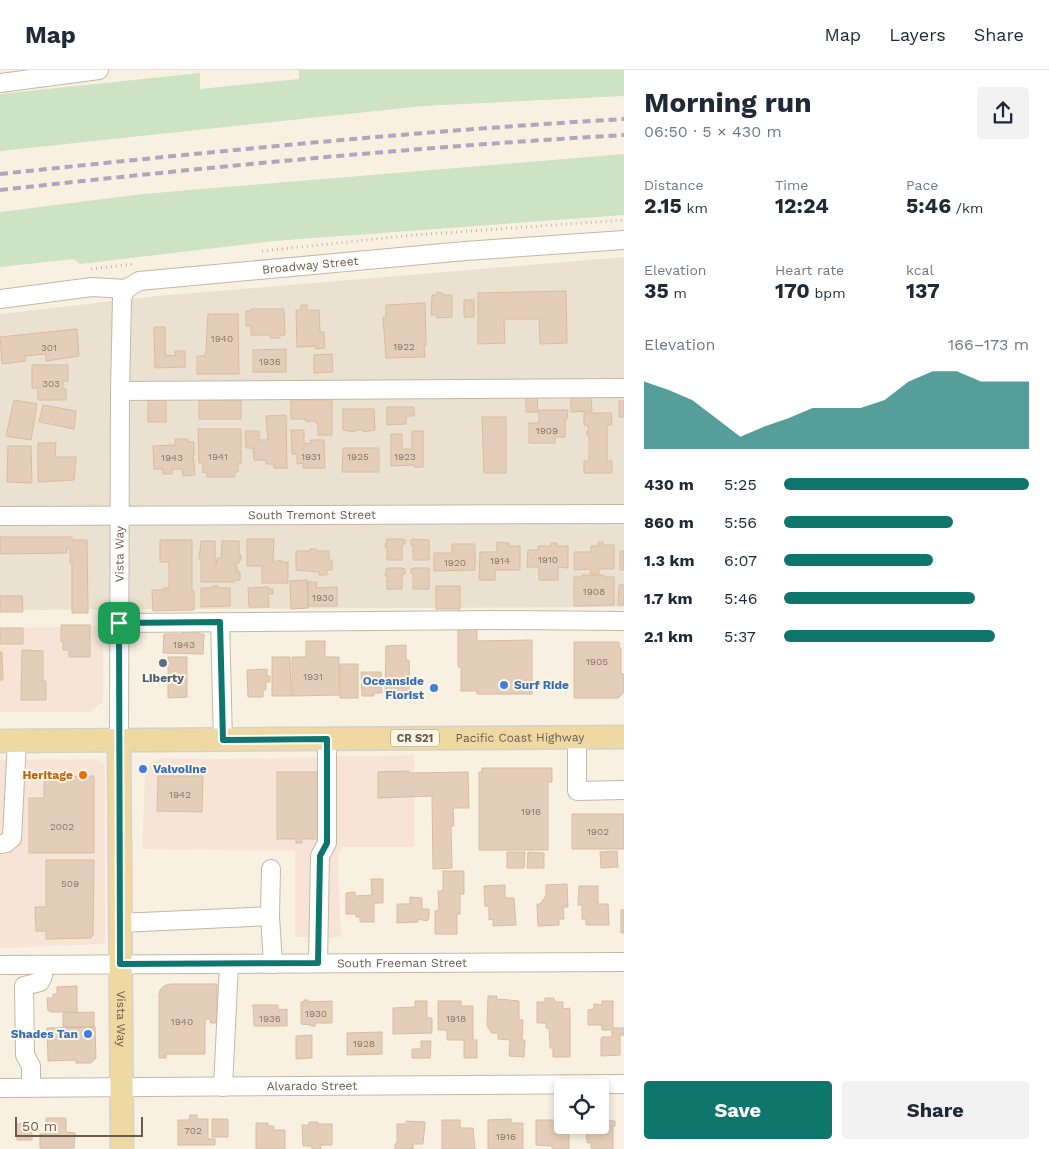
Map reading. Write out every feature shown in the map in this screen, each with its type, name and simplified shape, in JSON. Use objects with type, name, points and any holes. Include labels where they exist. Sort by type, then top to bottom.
[{"type":"main road","name":"Pacific Coast Highway","points":[[14,741],[624,737]]},
{"type":"main road","name":"Vista Way","points":[[119,740],[122,1149]]},
{"type":"street","points":[[0,83],[99,70]]},
{"type":"street","name":"Broadway Street","points":[[0,299],[92,287],[126,289],[139,281],[465,251],[624,240]]},
{"type":"street","name":"Vista Way","points":[[119,740],[120,391],[122,298],[126,289]]},
{"type":"street","points":[[120,391],[624,388]]},
{"type":"street","name":"South Tremont Street","points":[[0,516],[624,514]]},
{"type":"street","points":[[119,623],[624,621]]},
{"type":"street","points":[[220,622],[223,740]]},
{"type":"street","points":[[577,738],[577,791],[624,790]]},
{"type":"street","points":[[318,963],[320,856],[327,843],[327,739]]},
{"type":"street","points":[[0,844],[6,844],[12,838],[14,741]]},
{"type":"street","points":[[271,868],[270,916],[274,964]]},
{"type":"street","points":[[120,923],[270,916]]},
{"type":"street","name":"South Freeman Street","points":[[0,965],[624,962]]},
{"type":"street","points":[[223,1087],[229,964]]},
{"type":"street","points":[[31,1088],[31,1066],[25,1056],[24,986],[40,982],[43,976],[42,965]]},
{"type":"street","name":"Alvarado Street","points":[[0,1088],[624,1084]]},
{"type":"shaded area","points":[[624,257],[624,607],[0,610],[0,314],[157,296]]},
{"type":"shaded area","points":[[103,626],[103,702],[89,712],[0,712],[0,628]]},
{"type":"shaded area","points":[[414,755],[414,847],[342,847],[338,856],[341,937],[295,937],[295,851],[142,849],[145,774],[150,763],[162,758],[225,759]]},
{"type":"shaded area","points":[[97,759],[105,765],[105,944],[0,948],[0,760]]},
{"type":"green space","points":[[299,70],[624,70],[624,96],[423,106],[0,151],[0,94],[200,73],[200,89],[299,79]]},
{"type":"green space","points":[[624,154],[624,215],[274,241],[80,264],[74,259],[0,267],[0,212],[143,194]]},
{"type":"building","points":[[566,291],[567,343],[540,344],[539,319],[504,319],[505,343],[478,344],[478,293]]},
{"type":"building","points":[[437,292],[443,293],[443,295],[452,295],[452,317],[437,318],[437,315],[431,315],[432,295],[437,295]]},
{"type":"building","points":[[464,300],[474,300],[474,317],[464,317]]},
{"type":"building","points":[[425,303],[425,357],[386,358],[383,317],[386,317],[386,305]]},
{"type":"building","points":[[301,305],[307,305],[307,310],[319,310],[320,332],[324,332],[325,348],[316,349],[316,346],[297,347],[296,310],[301,310]]},
{"type":"building","points":[[251,309],[284,309],[285,335],[280,335],[280,338],[270,338],[270,335],[251,335],[251,326],[246,326],[246,311],[251,311]]},
{"type":"building","points":[[208,314],[238,314],[239,374],[197,374],[197,356],[205,356],[205,353],[208,353],[206,351]]},
{"type":"building","points":[[154,327],[165,327],[165,355],[175,356],[175,351],[185,351],[185,367],[155,368]]},
{"type":"building","points":[[77,329],[79,356],[46,361],[46,354],[25,356],[26,361],[2,364],[0,337]]},
{"type":"building","points":[[286,349],[286,372],[253,372],[253,350]]},
{"type":"building","points":[[332,354],[333,372],[314,373],[314,355]]},
{"type":"building","points":[[32,365],[68,365],[68,381],[63,381],[63,389],[66,389],[66,400],[38,400],[38,388],[32,388]]},
{"type":"building","points":[[591,394],[592,411],[571,412],[571,395]]},
{"type":"building","points":[[526,397],[537,397],[538,412],[526,412]]},
{"type":"building","points":[[14,400],[37,404],[31,440],[6,436]]},
{"type":"building","points":[[148,400],[166,400],[166,422],[148,422]]},
{"type":"building","points":[[199,400],[241,400],[241,419],[199,419]]},
{"type":"building","points":[[291,400],[332,400],[332,435],[318,435],[318,423],[316,421],[291,419]]},
{"type":"building","points":[[619,401],[624,401],[624,417],[619,417]]},
{"type":"building","points":[[43,405],[76,411],[74,429],[39,422]]},
{"type":"building","points":[[387,407],[414,407],[414,416],[406,416],[406,424],[387,425]]},
{"type":"building","points":[[343,409],[374,409],[375,430],[363,432],[363,430],[355,430],[355,432],[343,430]]},
{"type":"building","points":[[539,410],[568,410],[567,419],[565,419],[565,437],[555,437],[555,443],[529,443],[529,423],[539,423]]},
{"type":"building","points":[[584,413],[611,413],[612,425],[607,425],[607,461],[612,461],[612,473],[584,473],[584,461],[589,461],[589,435],[587,435],[587,431],[589,431],[588,425],[584,425]]},
{"type":"building","points":[[286,415],[287,468],[274,468],[274,464],[266,464],[266,460],[254,460],[253,448],[246,448],[245,431],[259,431],[259,440],[268,440],[266,416]]},
{"type":"building","points":[[482,417],[506,417],[506,473],[484,473]]},
{"type":"building","points":[[198,429],[241,429],[241,463],[238,463],[238,472],[235,472],[235,477],[207,477],[207,472],[203,473],[203,463],[199,463]]},
{"type":"building","points":[[291,430],[304,430],[304,444],[311,443],[310,440],[324,440],[325,468],[303,468],[303,463],[297,464],[297,454],[292,454]]},
{"type":"building","points":[[412,431],[423,431],[423,467],[414,467],[414,465],[391,466],[391,434],[402,434],[402,449],[412,449]]},
{"type":"building","points":[[175,439],[188,439],[188,442],[194,442],[195,475],[183,476],[182,469],[172,469],[172,474],[163,474],[163,469],[154,469],[153,446],[175,445]]},
{"type":"building","points":[[38,443],[56,443],[55,457],[76,457],[74,480],[38,482]]},
{"type":"building","points":[[8,446],[31,446],[32,483],[7,482]]},
{"type":"building","points":[[343,448],[379,448],[379,472],[342,472]]},
{"type":"building","points":[[0,537],[72,537],[72,540],[87,540],[88,613],[72,613],[72,563],[70,563],[70,547],[67,548],[67,553],[0,554]]},
{"type":"building","points":[[247,539],[274,539],[273,562],[281,560],[281,562],[288,562],[288,583],[262,583],[262,566],[247,566]]},
{"type":"building","points":[[387,539],[405,540],[405,544],[402,544],[402,560],[387,560],[387,547],[385,547]]},
{"type":"building","points":[[160,540],[192,540],[194,610],[153,611],[152,590],[169,588],[169,562],[160,562]]},
{"type":"building","points":[[411,540],[429,540],[429,560],[413,560]]},
{"type":"building","points":[[201,541],[215,541],[216,565],[217,558],[221,558],[222,541],[239,541],[241,560],[239,560],[239,563],[235,563],[235,566],[237,566],[237,572],[240,572],[240,580],[235,580],[234,582],[201,582],[201,559],[199,559],[199,553]]},
{"type":"building","points":[[497,542],[509,543],[509,546],[520,546],[520,570],[495,570],[495,580],[479,580],[480,552],[497,552]]},
{"type":"building","points":[[598,542],[603,542],[603,545],[614,545],[614,569],[599,569],[599,574],[591,574],[590,569],[574,570],[574,552],[591,552],[591,546],[598,546]]},
{"type":"building","points":[[551,543],[557,543],[557,546],[568,546],[568,568],[558,567],[558,580],[539,580],[539,567],[527,567],[528,550],[538,550],[538,546],[551,546]]},
{"type":"building","points":[[452,544],[475,544],[475,570],[434,571],[434,553],[452,553]]},
{"type":"building","points":[[310,549],[329,551],[329,560],[332,560],[332,570],[327,570],[327,575],[319,575],[319,572],[296,570],[296,551],[310,551]]},
{"type":"building","points":[[620,551],[624,551],[624,570],[620,570]]},
{"type":"building","points":[[387,568],[405,569],[405,574],[402,574],[402,589],[387,589],[387,576],[385,576]]},
{"type":"building","points":[[429,568],[429,589],[413,589],[413,573],[411,573],[411,569]]},
{"type":"building","points":[[582,575],[614,577],[614,605],[574,606],[574,577],[582,577]]},
{"type":"building","points":[[307,580],[308,608],[291,609],[290,581]]},
{"type":"building","points":[[308,582],[317,582],[316,588],[337,587],[337,606],[308,606]]},
{"type":"building","points":[[619,585],[624,585],[624,605],[618,605]]},
{"type":"building","points":[[213,586],[230,588],[230,606],[201,607],[201,588],[213,588]]},
{"type":"building","points":[[436,586],[460,586],[460,609],[436,609]]},
{"type":"building","points":[[268,587],[268,589],[273,589],[273,594],[268,594],[269,607],[249,607],[248,588]]},
{"type":"building","points":[[0,596],[22,596],[23,612],[0,612]]},
{"type":"building","points":[[61,625],[90,625],[90,657],[69,657],[69,650],[63,650]]},
{"type":"building","points":[[477,625],[477,641],[532,640],[532,694],[477,694],[477,691],[461,691],[461,667],[458,667],[458,629]]},
{"type":"building","points":[[0,628],[23,628],[23,644],[0,644]]},
{"type":"building","points":[[183,628],[199,628],[199,634],[204,634],[203,654],[163,653],[164,634],[183,634]]},
{"type":"building","points":[[306,641],[325,641],[325,657],[339,657],[339,695],[292,696],[292,657],[306,657]]},
{"type":"building","points":[[574,642],[619,642],[619,648],[621,648],[621,674],[624,674],[624,692],[618,698],[574,698]]},
{"type":"building","points":[[406,645],[406,660],[409,660],[410,698],[385,698],[386,646]]},
{"type":"building","points":[[22,650],[43,651],[43,681],[46,681],[46,700],[21,700]]},
{"type":"building","points":[[0,652],[2,652],[3,680],[0,680]]},
{"type":"building","points":[[168,657],[187,657],[187,697],[168,698]]},
{"type":"building","points":[[272,657],[290,657],[291,696],[272,696]]},
{"type":"building","points":[[340,664],[358,664],[358,698],[340,698]]},
{"type":"building","points":[[267,669],[267,676],[270,676],[270,682],[266,682],[266,690],[263,690],[263,697],[248,697],[247,670]]},
{"type":"building","points":[[361,672],[381,672],[382,693],[374,693],[374,696],[362,696]]},
{"type":"building","points":[[482,768],[552,768],[552,782],[548,782],[548,850],[479,850],[479,772],[482,772]]},
{"type":"building","points":[[409,771],[409,773],[468,772],[469,808],[453,808],[454,826],[451,826],[452,868],[433,869],[432,796],[378,798],[378,772]]},
{"type":"building","points":[[277,772],[321,772],[321,839],[302,839],[302,843],[296,843],[296,839],[277,839]]},
{"type":"building","points":[[94,776],[94,853],[29,853],[29,798],[44,798],[44,777]]},
{"type":"building","points":[[158,776],[203,776],[202,812],[157,811]]},
{"type":"building","points":[[572,814],[624,814],[624,849],[572,849]]},
{"type":"building","points":[[617,851],[618,867],[601,868],[600,852]]},
{"type":"building","points":[[507,852],[525,852],[524,868],[507,868]]},
{"type":"building","points":[[528,852],[544,853],[544,868],[527,868]]},
{"type":"building","points":[[46,860],[94,860],[93,935],[91,938],[46,939],[46,931],[36,931],[35,907],[46,907]]},
{"type":"building","points":[[443,871],[464,871],[464,894],[460,894],[457,934],[435,934],[435,911],[439,910],[438,891],[443,891]]},
{"type":"building","points":[[371,879],[383,879],[383,903],[374,903],[374,922],[360,922],[360,917],[356,917],[356,914],[346,914],[346,893],[355,892],[355,896],[372,895]]},
{"type":"building","points":[[567,884],[568,907],[563,907],[564,919],[559,919],[559,925],[538,926],[537,904],[540,904],[546,896],[546,885]]},
{"type":"building","points":[[505,885],[505,898],[514,898],[516,925],[493,926],[493,919],[489,920],[489,906],[485,906],[484,886]]},
{"type":"building","points":[[579,886],[598,886],[598,904],[608,904],[609,925],[586,925],[586,919],[582,919],[582,905],[578,905]]},
{"type":"building","points":[[410,897],[422,898],[422,909],[429,909],[427,921],[418,919],[418,922],[397,923],[397,904],[410,904]]},
{"type":"building","points":[[621,910],[624,910],[624,933],[621,933]]},
{"type":"building","points":[[170,984],[217,984],[216,1023],[211,1023],[210,1019],[205,1019],[205,1054],[166,1054],[166,1058],[159,1058],[159,995],[160,990],[164,986]]},
{"type":"building","points":[[77,986],[77,1012],[48,1011],[47,998],[53,998],[53,994],[57,994],[57,987]]},
{"type":"building","points":[[488,996],[497,996],[497,1001],[499,999],[519,1001],[519,1020],[523,1020],[522,1040],[525,1040],[524,1057],[509,1056],[510,1040],[498,1039],[498,1033],[492,1033],[487,1026]]},
{"type":"building","points":[[545,998],[554,998],[555,1002],[563,1002],[563,1009],[570,1008],[570,1057],[553,1057],[553,1048],[550,1048],[549,1028],[546,1028],[546,1023],[537,1023],[537,1002],[545,1002]]},
{"type":"building","points":[[304,1000],[308,1000],[308,1002],[332,1001],[332,1023],[315,1023],[315,1026],[301,1024],[301,1002],[304,1002]]},
{"type":"building","points":[[415,1001],[427,1001],[427,1018],[432,1018],[432,1033],[393,1034],[393,1008],[415,1007]]},
{"type":"building","points":[[438,1001],[461,1001],[461,1006],[473,1006],[473,1040],[477,1040],[477,1058],[464,1058],[464,1040],[447,1040],[447,1030],[438,1030]]},
{"type":"building","points":[[602,1001],[613,1001],[613,1028],[624,1028],[624,1035],[620,1035],[620,1055],[601,1056],[601,1039],[602,1037],[612,1037],[612,1030],[602,1030],[602,1025],[588,1025],[588,1010],[594,1009],[594,1004],[602,1005]]},
{"type":"building","points":[[253,1005],[278,1005],[278,1010],[287,1009],[287,1026],[254,1026]]},
{"type":"building","points":[[94,1012],[94,1027],[63,1027],[63,1013]]},
{"type":"building","points":[[95,1027],[96,1058],[91,1063],[76,1063],[76,1060],[48,1061],[47,1028]]},
{"type":"building","points":[[382,1032],[382,1054],[347,1055],[347,1033]]},
{"type":"building","points":[[312,1035],[312,1058],[296,1059],[296,1036]]},
{"type":"building","points":[[421,1041],[431,1041],[430,1058],[412,1058],[412,1049],[421,1049]]},
{"type":"building","points":[[190,1115],[197,1115],[197,1119],[208,1119],[208,1139],[215,1139],[215,1145],[178,1145],[178,1120],[189,1120]]},
{"type":"building","points":[[46,1118],[66,1118],[66,1132],[75,1133],[74,1148],[40,1148],[40,1134],[46,1134]]},
{"type":"building","points":[[212,1119],[228,1119],[228,1137],[212,1137]]},
{"type":"building","points":[[511,1119],[511,1123],[523,1123],[523,1149],[488,1149],[488,1120]]},
{"type":"building","points":[[442,1120],[460,1120],[460,1128],[473,1128],[475,1149],[442,1149]]},
{"type":"building","points":[[536,1120],[554,1120],[554,1134],[569,1134],[569,1149],[552,1149],[552,1146],[536,1145]]},
{"type":"building","points":[[406,1121],[425,1122],[423,1144],[413,1144],[413,1149],[395,1149],[395,1144],[397,1143],[397,1124],[406,1124]]},
{"type":"building","points":[[609,1121],[615,1121],[615,1126],[613,1126],[613,1149],[593,1149],[591,1144],[593,1143],[587,1143],[586,1134],[609,1134]]},
{"type":"building","points":[[309,1122],[332,1124],[332,1145],[320,1145],[321,1149],[303,1146],[302,1125],[309,1125]]},
{"type":"building","points":[[32,1123],[32,1140],[17,1140],[16,1124]]},
{"type":"building","points":[[256,1123],[268,1123],[268,1126],[274,1126],[274,1130],[285,1130],[285,1149],[256,1149]]},
{"type":"railway","points":[[0,174],[390,136],[624,119]]},
{"type":"railway","points":[[0,190],[312,158],[624,135]]},
{"type":"place","name":"Liberty","points":[[163,663]]},
{"type":"place","name":"Surf Ride","points":[[504,685]]},
{"type":"place","name":"Oceanside Florist","points":[[434,688]]},
{"type":"place","name":"Valvoline","points":[[143,769]]},
{"type":"place","name":"Heritage","points":[[83,775]]},
{"type":"place","name":"Shades Tan","points":[[88,1034]]},
{"type":"route","points":[[220,622],[223,740],[327,739],[327,843],[320,856],[318,963],[120,964],[119,623],[220,622]]}]
